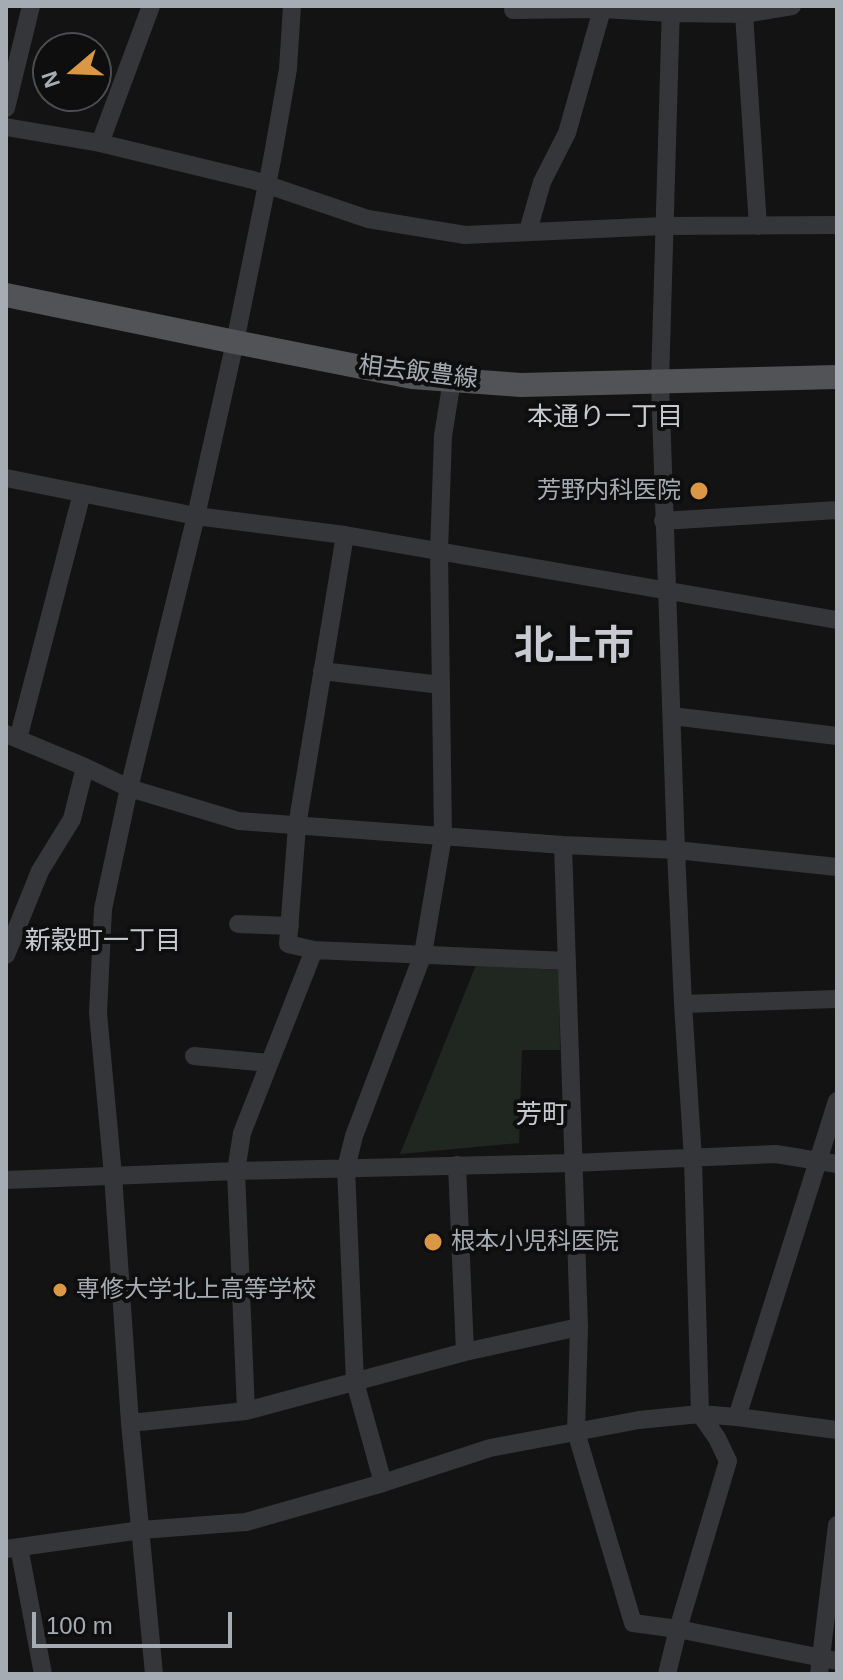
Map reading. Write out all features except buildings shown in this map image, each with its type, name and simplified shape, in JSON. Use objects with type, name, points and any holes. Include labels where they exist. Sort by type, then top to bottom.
[{"type":"main road","name":"相去飯豊線","points":[[6,295],[412,377],[521,385],[837,377]]},
{"type":"street","points":[[6,108],[31,6]]},
{"type":"street","points":[[100,143],[151,6]]},
{"type":"street","points":[[154,1674],[130,1423],[98,1013],[103,909],[235,342],[288,69],[292,6]]},
{"type":"street","points":[[513,10],[602,7],[744,14],[792,6]]},
{"type":"street","points":[[528,231],[542,182],[567,133],[602,7]]},
{"type":"street","points":[[667,1674],[728,1461],[700,1414],[693,1159],[683,1004],[663,521],[660,382],[671,9]]},
{"type":"street","points":[[744,14],[758,226]]},
{"type":"street","points":[[6,127],[100,143],[253,180],[368,219],[465,235],[664,226],[837,225]]},
{"type":"street","points":[[383,1483],[355,1382],[346,1168],[354,1136],[423,954],[443,836],[439,552],[443,436],[452,380]]},
{"type":"street","points":[[6,478],[196,516],[345,535],[837,620]]},
{"type":"street","points":[[82,493],[12,736],[129,788],[239,821],[563,845],[676,850],[837,867]]},
{"type":"street","points":[[663,521],[837,510]]},
{"type":"street","points":[[345,535],[297,826],[288,944],[314,950],[567,961]]},
{"type":"street","points":[[322,671],[441,685]]},
{"type":"street","points":[[672,716],[837,736]]},
{"type":"street","points":[[6,955],[40,871],[72,819],[85,767]]},
{"type":"street","points":[[563,845],[579,1327],[576,1432],[633,1623],[678,1629],[826,1664],[837,1525]]},
{"type":"street","points":[[238,924],[290,926]]},
{"type":"street","points":[[246,1411],[236,1171],[242,1133],[314,950]]},
{"type":"street","points":[[683,1004],[837,999]]},
{"type":"street","points":[[194,1056],[269,1063]]},
{"type":"street","points":[[737,1417],[837,1101]]},
{"type":"street","points":[[6,1180],[776,1154],[837,1164]]},
{"type":"street","points":[[457,1165],[465,1352]]},
{"type":"street","points":[[130,1423],[246,1411],[465,1352],[579,1327]]},
{"type":"street","points":[[43,1674],[13,1548],[141,1530],[246,1522],[383,1483],[490,1448],[639,1420],[700,1414],[837,1430]]},
{"type":"shaded area","points":[[476,965],[559,970],[560,1050],[522,1050],[519,1143],[400,1154]]},
{"type":"place","name":"芳野内科医院","points":[[699,491]]},
{"type":"place","name":"根本小児科医院","points":[[433,1242]]},
{"type":"place","name":"専修大学北上高等学校","points":[[60,1290]]},
{"type":"district","name":"本通り一丁目","points":[[605,418]]},
{"type":"district","name":"北上市","points":[[574,648]]},
{"type":"district","name":"新穀町一丁目","points":[[103,942]]},
{"type":"district","name":"芳町","points":[[542,1116]]}]
